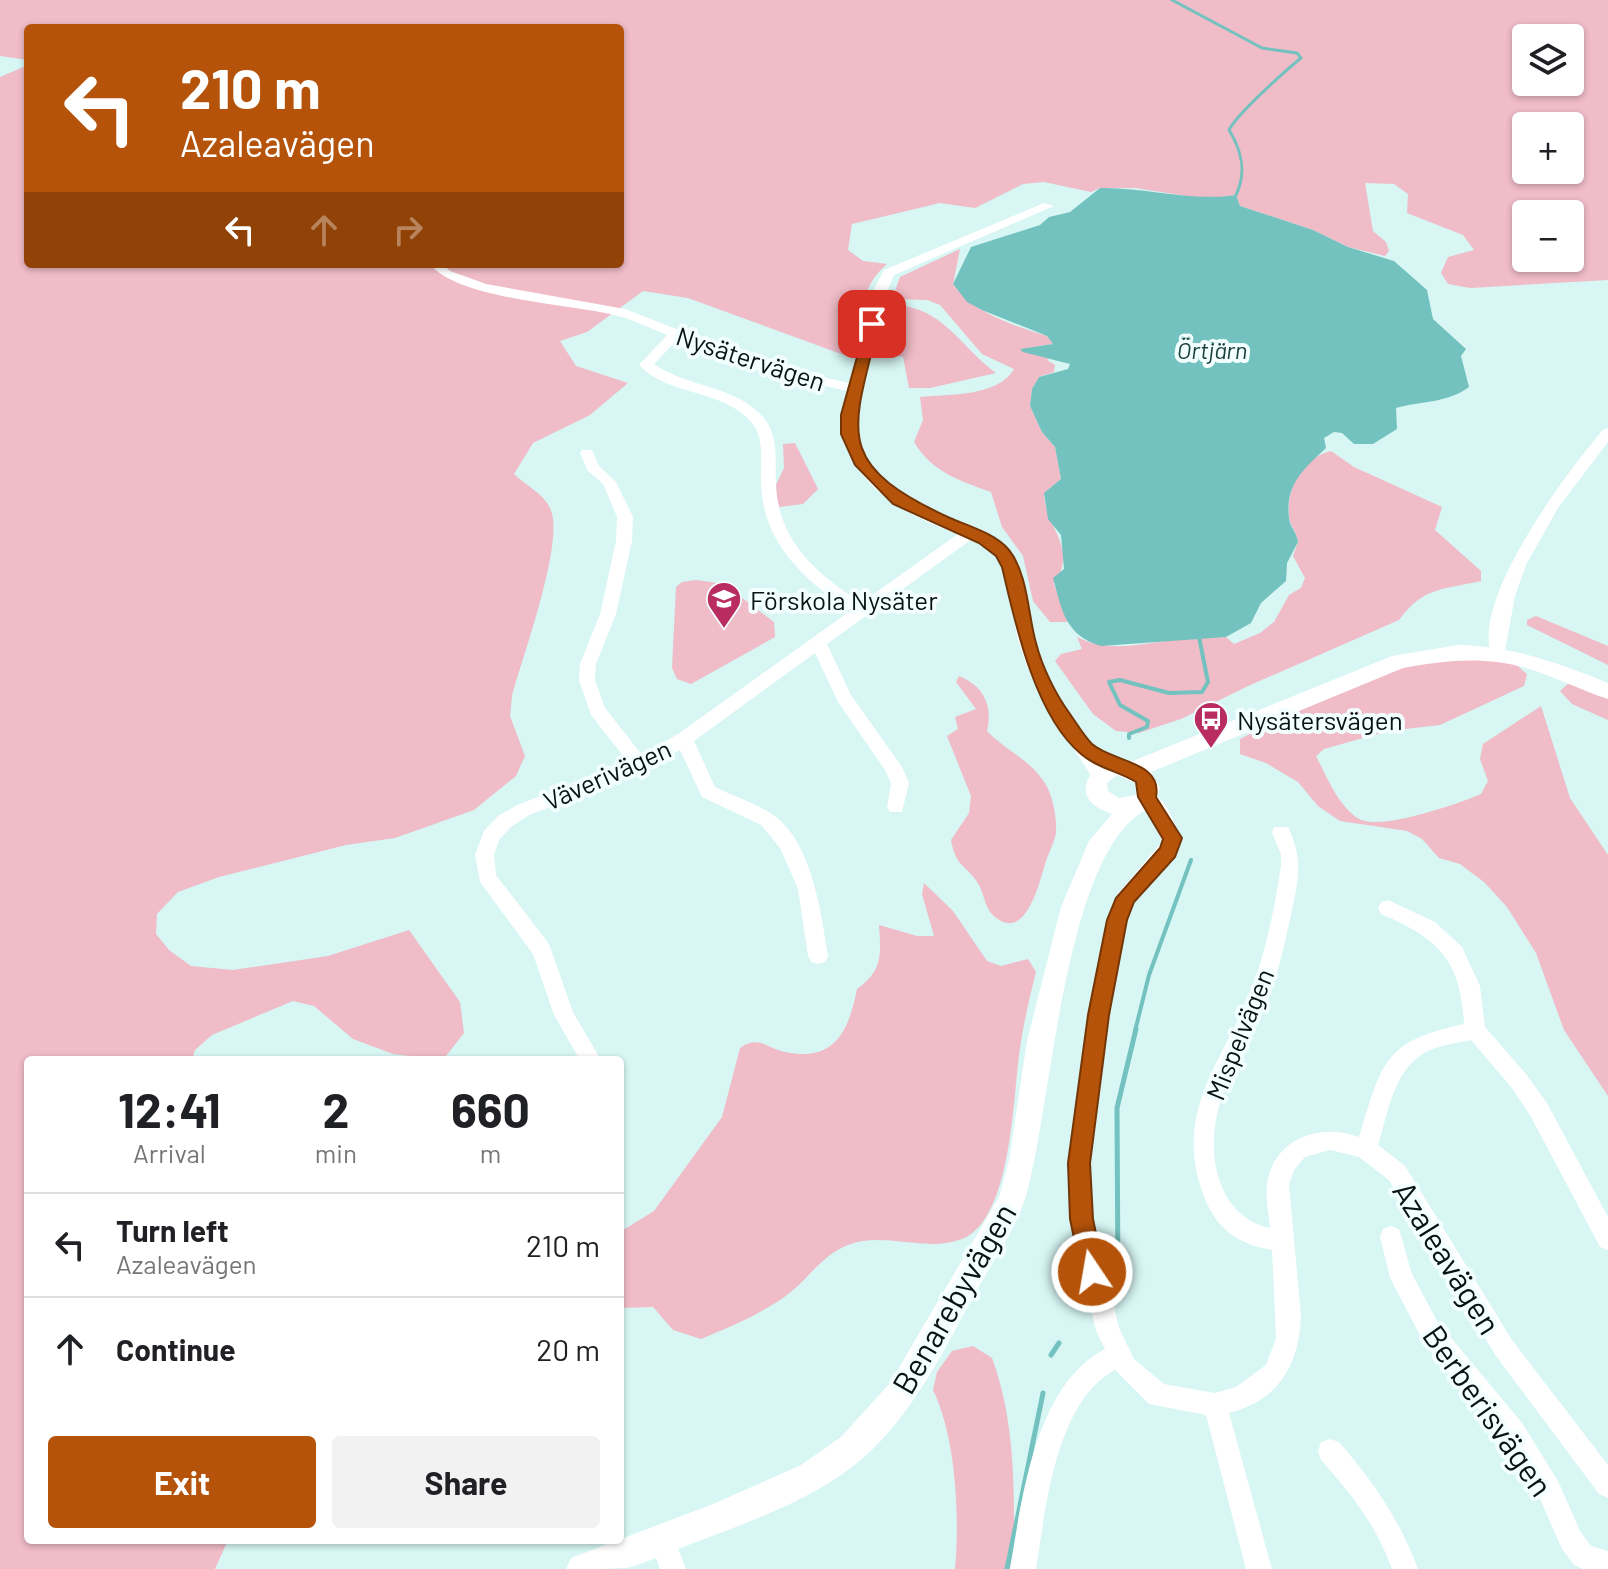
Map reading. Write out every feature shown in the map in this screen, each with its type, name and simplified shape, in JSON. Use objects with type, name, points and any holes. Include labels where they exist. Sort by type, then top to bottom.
[{"type":"street","points":[[854,388],[882,287],[889,273],[897,267],[1048,206]]},
{"type":"street","name":"Nysätervägen","points":[[440,268],[445,274],[483,287],[620,312],[786,374],[854,388],[848,434],[854,452],[872,477],[918,512],[995,545],[1007,558],[1037,669],[1055,706],[1086,748],[1129,787]]},
{"type":"street","points":[[675,335],[646,365],[730,400],[759,422],[768,452],[768,505],[780,540],[804,569],[860,610]]},
{"type":"street","points":[[1497,647],[1501,616],[1533,536],[1578,465],[1608,433]]},
{"type":"street","points":[[587,453],[593,468],[609,482],[625,517],[624,541],[608,614],[588,664],[587,680],[597,710],[640,765]]},
{"type":"street","name":"Väverivägen","points":[[589,1056],[564,1015],[542,950],[487,877],[483,863],[491,835],[511,816],[640,765],[684,739],[970,533]]},
{"type":"street","points":[[815,644],[823,650],[844,698],[893,767],[900,783],[896,807]]},
{"type":"street","name":"Benarebyvägen","points":[[1097,847],[1102,799],[1095,786],[1129,787],[1211,750],[1238,728],[1399,661],[1450,651],[1497,647],[1608,689]]},
{"type":"street","points":[[684,739],[695,771],[708,792],[767,820],[787,844],[808,889],[818,956]]},
{"type":"street","name":"Benarebyvägen","points":[[582,1569],[770,1496],[838,1458],[876,1423],[931,1345],[1011,1201],[1022,1160],[1040,1041],[1073,907],[1097,847],[1129,787]]},
{"type":"street","name":"Azaleavägen","points":[[1129,787],[1163,821],[1172,838],[1168,852],[1132,890],[1117,920],[1099,1015],[1079,1163],[1087,1248],[1102,1310],[1118,1355],[1135,1378],[1158,1395],[1215,1405],[1242,1398],[1259,1388],[1275,1373],[1283,1358],[1289,1316],[1278,1184],[1281,1170],[1291,1157],[1312,1143],[1326,1140],[1366,1148],[1397,1173],[1499,1340],[1608,1485]]},
{"type":"street","name":"Mispelvägen","points":[[1281,832],[1291,857],[1273,949],[1259,994],[1217,1075],[1202,1146],[1206,1178],[1230,1224],[1249,1235],[1283,1241]]},
{"type":"street","points":[[1388,908],[1428,926],[1452,947],[1466,969],[1474,992],[1475,1030],[1539,1110],[1608,1239]]},
{"type":"street","points":[[1366,1148],[1387,1080],[1402,1057],[1426,1042],[1475,1030]]},
{"type":"street","name":"Berberisvägen","points":[[1391,1237],[1401,1278],[1429,1329],[1513,1432],[1549,1490],[1571,1540],[1583,1556],[1608,1564]]},
{"type":"street","points":[[1023,1569],[1039,1482],[1065,1410],[1091,1370],[1118,1355]]},
{"type":"street","points":[[1215,1405],[1259,1569]]},
{"type":"street","points":[[1330,1451],[1357,1480],[1384,1520],[1405,1569]]},
{"type":"street","points":[[662,1539],[673,1569]]},
{"type":"shaded area","points":[[0,0],[1608,0],[1608,280],[1470,288],[1448,284],[1441,273],[1448,257],[1474,250],[1463,235],[1407,213],[1408,194],[1394,184],[1365,183],[1373,231],[1386,242],[1389,251],[1385,256],[1348,247],[1313,230],[1240,206],[1236,195],[1206,199],[1135,188],[1100,188],[1091,192],[1044,182],[1023,184],[975,208],[940,203],[852,224],[848,250],[863,261],[887,264],[865,295],[852,358],[688,298],[643,291],[587,332],[560,341],[576,366],[628,383],[590,415],[533,443],[514,474],[547,503],[553,523],[548,571],[512,696],[510,716],[525,756],[516,776],[474,810],[395,838],[346,845],[219,877],[178,892],[157,914],[156,934],[169,950],[191,966],[233,970],[328,956],[409,930],[460,1002],[464,1033],[446,1056],[393,1054],[353,1039],[314,1006],[293,1001],[212,1035],[195,1050],[193,1056],[24,1056],[24,1544],[226,1544],[215,1569],[0,1569],[0,77],[24,67],[24,268],[624,268],[624,24],[24,24],[24,59],[0,56]]},
{"type":"shaded area","points":[[960,249],[953,284],[961,294],[983,311],[1047,336],[1053,344],[1021,349],[1049,358],[1047,360],[1055,365],[1054,372],[1039,377],[1032,389],[1030,406],[1042,432],[1055,447],[1061,479],[1044,493],[1062,548],[1061,571],[1054,584],[1068,622],[1050,622],[1033,601],[1023,556],[1002,527],[991,492],[938,468],[914,442],[923,420],[920,397],[985,389],[997,385],[1014,369],[982,354],[940,305],[927,300],[892,299],[900,277]]},
{"type":"shaded area","points":[[905,306],[932,316],[943,324],[996,373],[930,388],[909,388],[903,357],[878,352],[886,315],[893,307]]},
{"type":"shaded area","points":[[795,443],[818,489],[803,504],[779,507],[774,489],[784,468],[783,444]]},
{"type":"shaded area","points":[[1331,451],[1354,467],[1442,507],[1435,530],[1481,571],[1481,581],[1426,595],[1399,620],[1181,719],[1139,733],[1116,731],[1093,714],[1055,661],[1061,654],[1082,649],[1077,637],[1115,646],[1193,637],[1226,637],[1234,644],[1260,633],[1274,622],[1289,595],[1301,588],[1305,578],[1293,556],[1298,542],[1289,517],[1293,485],[1304,467]]},
{"type":"shaded area","name":"Förskola Nysäter","points":[[696,580],[724,584],[774,622],[775,637],[691,684],[677,679],[672,668],[676,587],[682,582]]},
{"type":"shaded area","points":[[1536,616],[1608,646],[1608,665],[1527,625],[1527,620]]},
{"type":"shaded area","points":[[1443,655],[1514,663],[1527,674],[1524,686],[1440,725],[1388,731],[1324,749],[1316,756],[1339,799],[1359,819],[1384,822],[1401,819],[1481,794],[1488,781],[1480,759],[1483,744],[1541,706],[1570,798],[1608,855],[1608,1096],[1564,1030],[1536,953],[1507,907],[1484,882],[1460,864],[1439,858],[1422,839],[1407,831],[1340,821],[1318,806],[1298,782],[1266,763],[1240,754],[1240,739],[1289,714],[1391,672]]},
{"type":"shaded area","points":[[959,676],[975,685],[985,698],[989,713],[987,731],[1036,772],[1046,784],[1053,804],[1054,839],[1036,893],[1024,915],[1016,922],[1006,923],[991,913],[979,885],[953,849],[951,840],[969,813],[971,796],[947,736],[958,729],[955,717],[976,709],[956,682]]},
{"type":"shaded area","points":[[1569,683],[1608,698],[1608,720],[1572,704],[1560,691]]},
{"type":"shaded area","points":[[924,883],[953,911],[987,961],[1001,966],[1028,959],[1036,972],[1021,1044],[1007,1157],[991,1209],[978,1227],[962,1239],[948,1243],[876,1240],[848,1245],[831,1254],[792,1291],[771,1306],[701,1339],[673,1330],[653,1307],[624,1308],[624,1230],[654,1211],[722,1117],[740,1048],[758,1042],[785,1052],[802,1054],[817,1052],[837,1040],[850,1017],[857,989],[876,968],[880,953],[879,925],[917,936],[934,936],[922,894]]},
{"type":"shaded area","points":[[973,1346],[992,1358],[1006,1410],[1012,1462],[1014,1569],[955,1569],[957,1526],[954,1478],[947,1430],[933,1390],[937,1372],[952,1351]]},
{"type":"water","name":"Örtjärn","points":[[1100,188],[1202,197],[1236,195],[1240,206],[1394,261],[1427,290],[1433,319],[1466,349],[1461,356],[1469,387],[1443,399],[1396,408],[1397,429],[1373,444],[1354,444],[1342,433],[1334,432],[1324,438],[1326,448],[1298,478],[1290,496],[1289,518],[1298,542],[1287,563],[1286,581],[1261,603],[1251,623],[1226,637],[1101,646],[1089,642],[1073,629],[1063,611],[1053,578],[1064,569],[1061,535],[1048,519],[1044,493],[1061,479],[1055,447],[1042,432],[1030,406],[1032,389],[1039,377],[1068,369],[1070,364],[1023,352],[1020,349],[1053,344],[1047,336],[967,302],[953,284],[971,247],[1070,212]]},
{"type":"waterway","points":[[1172,0],[1262,48],[1297,53],[1301,58],[1273,82],[1229,130],[1242,162],[1236,195]]},
{"type":"waterway","points":[[1129,738],[1129,734],[1147,727],[1148,721],[1120,705],[1109,682],[1120,680],[1169,693],[1202,692],[1208,682],[1199,637]]},
{"type":"waterway","points":[[1135,1031],[1149,975],[1191,860]]},
{"type":"waterway","points":[[1113,1290],[1118,1285],[1117,1108],[1136,1029]]},
{"type":"waterway","points":[[1051,1355],[1059,1343]]},
{"type":"waterway","points":[[1007,1569],[1043,1393]]},
{"type":"place","name":"Förskola Nysäter","points":[[724,630]]},
{"type":"place","name":"Nysätersvägen","points":[[1211,750]]},
{"type":"route","points":[[872,324],[848,415],[848,434],[854,452],[872,477],[898,500],[918,512],[995,545],[1007,558],[1028,647],[1055,706],[1086,748],[1115,767],[1134,770],[1143,777],[1149,788],[1147,797],[1169,828],[1172,838],[1168,852],[1126,898],[1117,920],[1099,1015],[1082,1121],[1079,1163],[1082,1219],[1092,1272]]}]
